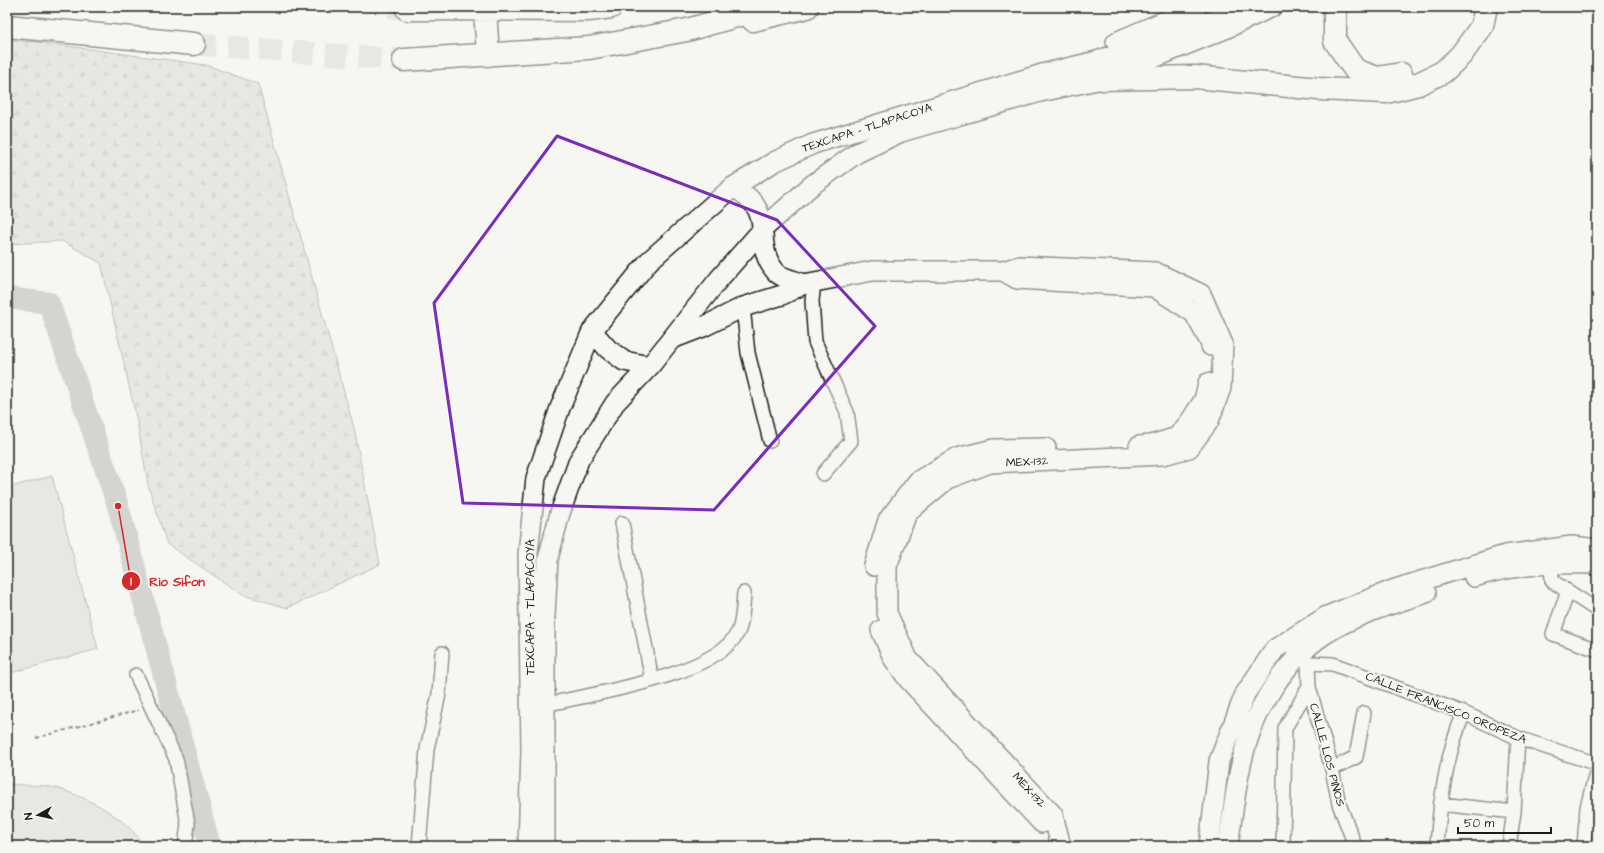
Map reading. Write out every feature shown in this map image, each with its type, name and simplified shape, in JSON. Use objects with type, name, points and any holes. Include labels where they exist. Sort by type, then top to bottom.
[{"type":"highway","points":[[407,9],[589,10],[611,7]]},
{"type":"highway","points":[[404,60],[589,48],[687,30],[768,7]]},
{"type":"highway","points":[[687,30],[718,28],[807,7]]},
{"type":"highway","points":[[1335,7],[1335,41],[1355,70],[1377,78],[1414,72],[1447,51],[1469,19],[1470,7]]},
{"type":"highway","points":[[1102,79],[1195,77],[1319,89],[1386,92],[1418,84],[1443,72],[1461,54],[1482,26],[1486,7]]},
{"type":"highway","points":[[485,9],[488,55]]},
{"type":"highway","points":[[7,26],[194,44]]},
{"type":"main road","points":[[1042,74],[1197,7]]},
{"type":"main road","name":"TEXCAPA - TLAPACOYA","points":[[528,846],[531,750],[528,554],[536,478],[560,408],[592,331],[649,260],[733,188],[774,162],[813,144],[1042,74],[1097,61],[1217,19],[1242,7]]},
{"type":"main road","name":"TEXCAPA - TLAPACOYA","points":[[545,846],[544,705],[545,616],[548,559],[560,513],[578,460],[615,403],[650,366],[720,279],[763,229],[812,185],[857,153],[901,132],[1040,92],[1102,79],[1225,29],[1272,7]]},
{"type":"main road","points":[[733,188],[746,194],[758,208],[767,256],[776,273],[809,283]]},
{"type":"main road","name":"MEX-132","points":[[672,338],[703,327],[743,307],[782,295],[809,283],[872,271],[1003,271],[1019,266],[1155,272],[1201,294],[1223,344],[1221,388],[1209,421],[1189,448],[1163,455],[990,463],[946,479],[907,513],[887,566],[887,613],[908,659],[1053,815],[1061,846]]},
{"type":"main road","name":"MEX-132","points":[[1003,271],[1017,279],[1154,287],[1194,313],[1210,342],[1212,369],[1204,400],[1189,423],[1177,437],[1151,445],[994,449],[957,458],[918,481],[888,520],[874,567],[876,618],[893,658],[908,679],[1044,824],[1050,846]]},
{"type":"main road","points":[[592,331],[608,349],[624,361],[650,366]]},
{"type":"main road","points":[[1209,846],[1219,761],[1245,694],[1275,649],[1327,616],[1402,587],[1505,555],[1572,546],[1597,549]]},
{"type":"main road","points":[[1228,846],[1241,764],[1255,723],[1275,684],[1334,628],[1370,611],[1486,573],[1551,563],[1597,564]]},
{"type":"street","points":[[809,283],[815,342],[846,412],[850,441],[823,474]]},
{"type":"street","points":[[743,307],[748,353],[770,441]]},
{"type":"street","points":[[622,523],[652,680]]},
{"type":"street","points":[[1551,563],[1552,580],[1597,610]]},
{"type":"street","points":[[1568,591],[1553,634],[1597,650]]},
{"type":"street","points":[[544,705],[652,680],[692,668],[729,646],[739,631],[744,593]]},
{"type":"street","name":"CALLE FRANCISCO OROPEZA","points":[[1275,649],[1304,658],[1333,664],[1464,713],[1518,738],[1597,764]]},
{"type":"street","points":[[419,846],[427,749],[439,694],[442,653]]},
{"type":"street","name":"CALLE LOS PINOS","points":[[1304,658],[1309,687],[1332,769],[1339,804],[1353,840],[1353,846]]},
{"type":"street","points":[[136,675],[176,759],[188,824],[185,846]]},
{"type":"street","points":[[1283,846],[1284,728],[1309,687]]},
{"type":"street","points":[[1332,769],[1356,757],[1364,713]]},
{"type":"street","points":[[1437,846],[1440,804],[1454,737],[1464,713]]},
{"type":"street","points":[[1509,846],[1514,812],[1518,738]]},
{"type":"street","points":[[1584,846],[1587,807],[1597,769]]},
{"type":"street","points":[[1440,804],[1514,812]]},
{"type":"path","points":[[36,738],[151,707]]},
{"type":"highlighted area","points":[[557,136],[777,220],[875,326],[714,510],[463,503],[434,303]]},
{"type":"green space","points":[[7,40],[37,42],[206,65],[258,84],[354,428],[380,564],[288,608],[243,595],[167,544],[148,485],[137,421],[101,263],[62,241],[7,244]]},
{"type":"green space","points":[[52,476],[98,649],[7,674],[7,488]]},
{"type":"green space","points":[[7,785],[54,787],[83,798],[118,818],[137,836],[144,846],[7,846]]},
{"type":"waterway","points":[[7,298],[49,303],[118,506],[210,846]]},
{"type":"tunnel","points":[[389,7],[407,9]]},
{"type":"tunnel","points":[[194,44],[404,60]]},
{"type":"place","name":"Rio Sifon","points":[[118,506]]}]
